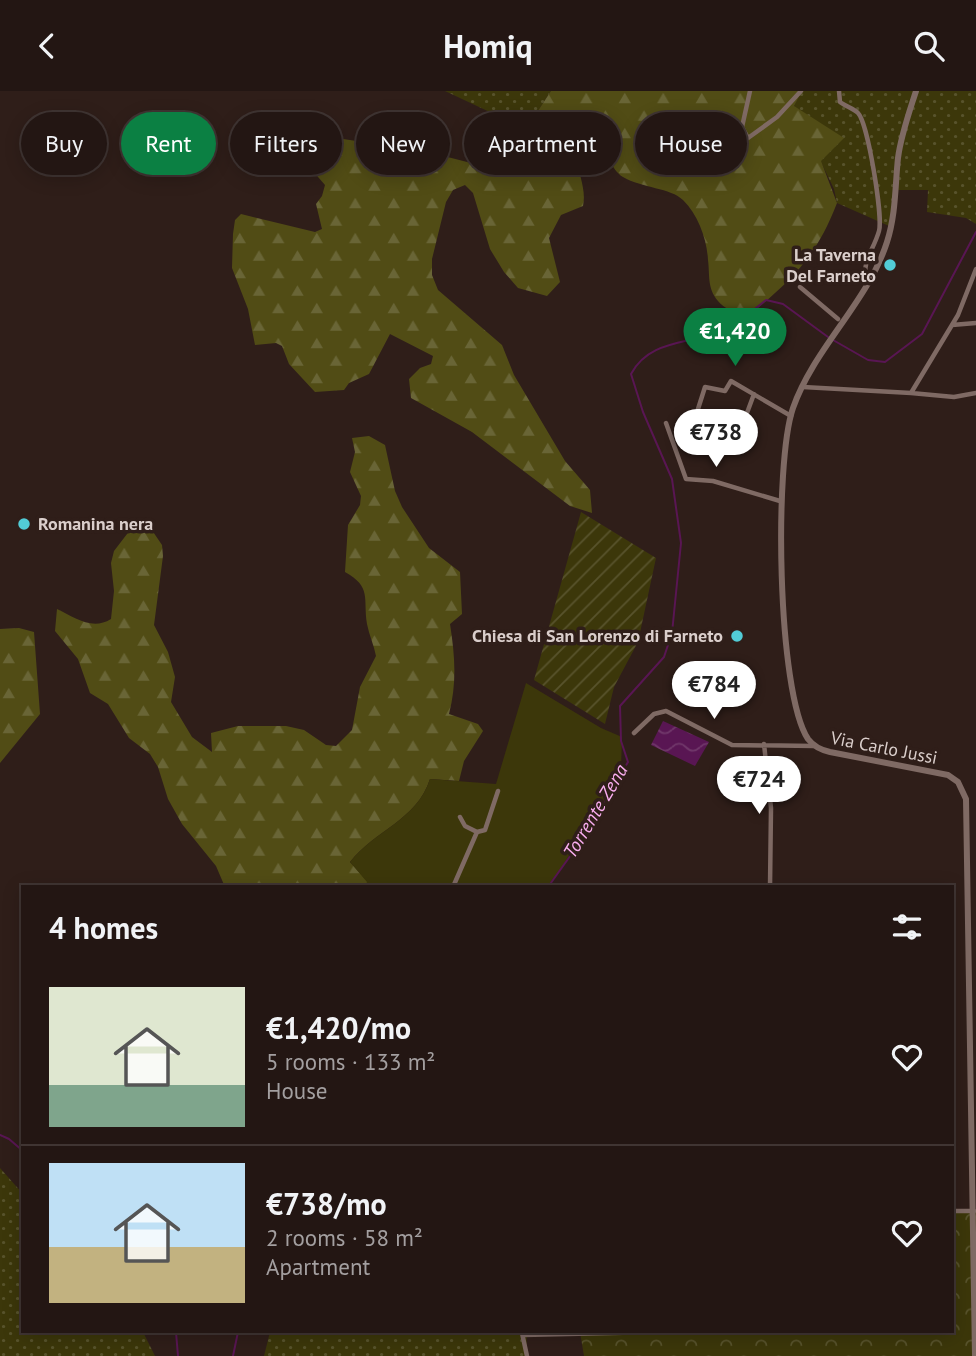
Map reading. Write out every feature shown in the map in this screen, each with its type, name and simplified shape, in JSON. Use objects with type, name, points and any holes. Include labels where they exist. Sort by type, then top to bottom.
[{"type":"street","points":[[750,91],[742,127],[748,138],[777,117],[801,91]]},
{"type":"street","points":[[839,91],[840,102],[858,113],[866,127],[880,205],[880,228],[863,267],[866,282]]},
{"type":"street","name":"Via Carlo Jussi","points":[[815,746],[802,725],[794,689],[780,547],[783,461],[791,416],[803,387],[887,243],[901,147],[916,91]]},
{"type":"street","points":[[911,393],[952,325],[976,269]]},
{"type":"street","points":[[800,287],[838,319]]},
{"type":"street","points":[[952,325],[976,323]]},
{"type":"street","points":[[698,409],[705,387],[725,391],[731,381],[791,416]]},
{"type":"street","points":[[803,387],[954,397],[976,393]]},
{"type":"street","points":[[744,421],[754,394]]},
{"type":"street","points":[[666,423],[686,479],[713,481],[780,501]]},
{"type":"street","name":"Via Carlo Jussi","points":[[634,733],[654,714],[666,711],[732,745],[815,746],[848,757],[948,775],[964,790],[975,1356]]},
{"type":"street","points":[[764,744],[771,808],[770,885]]},
{"type":"street","points":[[460,817],[464,826],[477,832],[485,830],[498,790]]},
{"type":"street","points":[[454,885],[477,832]]},
{"type":"street","points":[[954,1211],[974,1211]]},
{"type":"street","points":[[522,1333],[527,1356]]},
{"type":"green space","points":[[445,91],[551,91],[537,112],[490,112]]},
{"type":"green space","points":[[551,91],[802,91],[794,106],[844,138],[821,161],[837,203],[820,240],[800,268],[745,319],[723,306],[714,296],[704,236],[683,200],[621,175],[621,112],[537,112]]},
{"type":"green space","points":[[802,91],[976,91],[976,224],[966,218],[927,212],[928,190],[896,190],[889,226],[837,203],[834,189],[794,106]]},
{"type":"green space","points":[[342,139],[356,141],[356,175],[450,175],[450,158],[464,161],[464,175],[581,175],[583,206],[561,215],[549,238],[560,282],[547,296],[518,288],[504,272],[490,249],[473,193],[465,185],[453,190],[446,202],[432,259],[432,275],[438,290],[502,345],[514,375],[565,461],[590,490],[592,513],[570,506],[472,432],[411,398],[409,379],[420,368],[431,364],[433,356],[390,334],[369,374],[349,383],[344,390],[315,392],[289,364],[282,346],[276,343],[255,345],[248,309],[232,268],[235,220],[241,214],[315,232],[322,229],[316,204],[325,185],[316,175],[342,175]]},
{"type":"green space","points":[[369,436],[385,445],[395,491],[402,507],[429,548],[460,572],[462,614],[450,624],[454,669],[449,714],[478,724],[483,731],[464,761],[459,781],[430,779],[416,805],[371,841],[350,862],[368,882],[366,885],[224,885],[216,866],[182,824],[168,799],[158,767],[150,754],[129,738],[108,704],[90,693],[78,659],[55,631],[57,609],[90,623],[97,624],[111,619],[114,591],[111,563],[114,551],[137,521],[145,520],[162,545],[163,556],[154,625],[168,652],[175,677],[171,702],[192,737],[212,752],[211,733],[238,726],[286,726],[304,730],[326,745],[336,746],[352,730],[360,687],[376,656],[367,624],[363,588],[354,577],[345,572],[348,525],[360,505],[361,496],[350,472],[355,452],[352,438]]},
{"type":"green space","points":[[581,512],[656,558],[638,642],[614,687],[605,724],[534,680]]},
{"type":"green space","points":[[19,628],[34,632],[40,714],[0,763],[0,629]]},
{"type":"green space","points":[[526,683],[601,728],[622,737],[621,768],[615,784],[550,885],[366,885],[367,882],[350,862],[371,841],[416,805],[430,779],[496,784]]},
{"type":"green space","points":[[0,1168],[21,1192],[21,1333],[144,1333],[155,1356],[0,1356]]},
{"type":"green space","points":[[954,1212],[976,1212],[976,1356],[584,1356],[580,1333],[954,1333]]},
{"type":"green space","points":[[270,1333],[527,1333],[526,1356],[264,1356]]},
{"type":"water","points":[[663,721],[709,742],[695,766],[651,745]]},
{"type":"waterway","name":"Torrente Zena","points":[[833,340],[868,360],[885,362],[922,334],[976,232]]},
{"type":"waterway","name":"Torrente Zena","points":[[549,885],[583,838],[628,762],[621,741],[620,706],[664,657],[672,633],[681,543],[672,479],[643,412],[631,374],[650,353],[662,347],[717,332],[749,314],[766,300],[783,304],[828,337]]},
{"type":"waterway","name":"Torrente Zena","points":[[0,1135],[21,1149]]},
{"type":"waterway","name":"Torrente Zena","points":[[176,1333],[178,1356]]},
{"type":"waterway","name":"Torrente Zena","points":[[233,1356],[238,1333]]},
{"type":"place","name":"La Taverna Del Farneto","points":[[890,265]]},
{"type":"place","name":"Romanina nera","points":[[24,524]]},
{"type":"place","name":"Chiesa di San Lorenzo di Farneto","points":[[737,636]]}]
